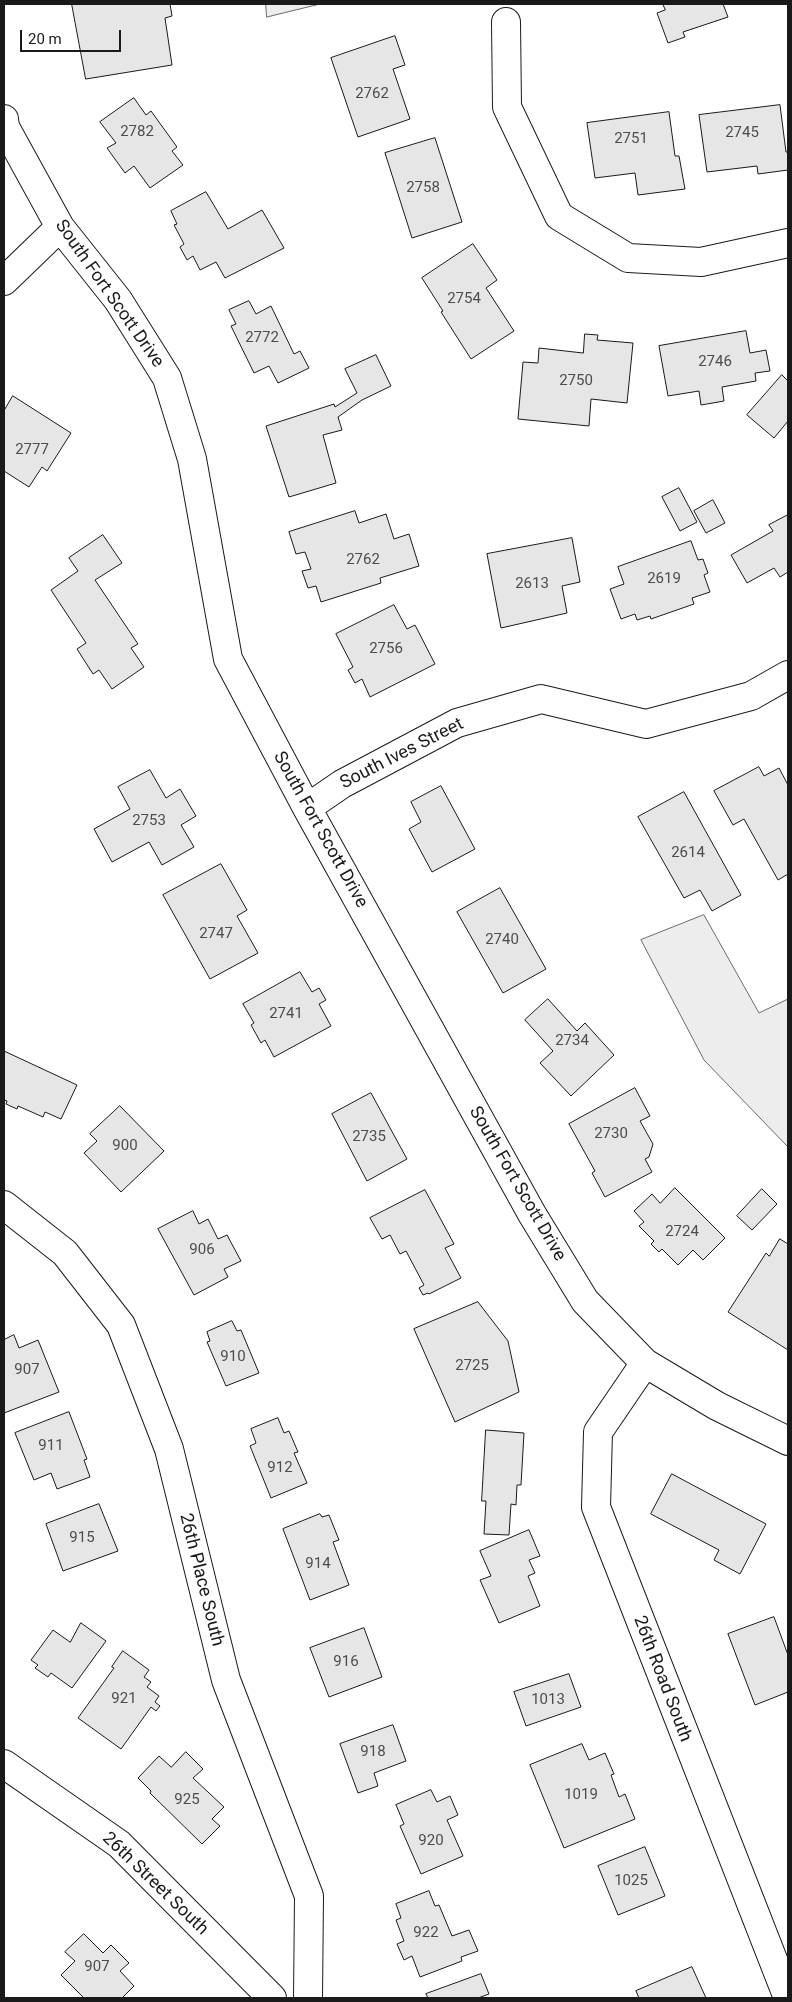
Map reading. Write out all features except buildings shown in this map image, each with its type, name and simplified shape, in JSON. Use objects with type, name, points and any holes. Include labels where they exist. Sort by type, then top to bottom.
[{"type":"street","points":[[506,22],[507,107],[559,216],[628,258],[701,262],[788,243]]},
{"type":"street","name":"South Fort Scott Drive","points":[[4,119],[5,127],[60,227],[118,300],[167,378],[192,459],[228,659],[307,808],[532,1214],[585,1301],[645,1363],[717,1406],[788,1441]]},
{"type":"street","points":[[4,281],[60,227]]},
{"type":"street","name":"South Ives Street","points":[[307,808],[342,784],[458,723],[542,700],[646,724],[751,696],[788,675]]},
{"type":"street","name":"26th Place South","points":[[4,1205],[65,1253],[120,1325],[169,1449],[226,1680],[309,1896],[308,1998]]},
{"type":"street","name":"26th Road South","points":[[645,1363],[598,1432],[596,1507],[788,1998]]},
{"type":"street","name":"26th Street South","points":[[4,1764],[119,1844],[272,1998]]},
{"type":"shaded area","points":[[266,4],[320,4],[267,17]]},
{"type":"shaded area","points":[[704,915],[759,1013],[788,999],[788,1147],[704,1060],[641,940]]}]
